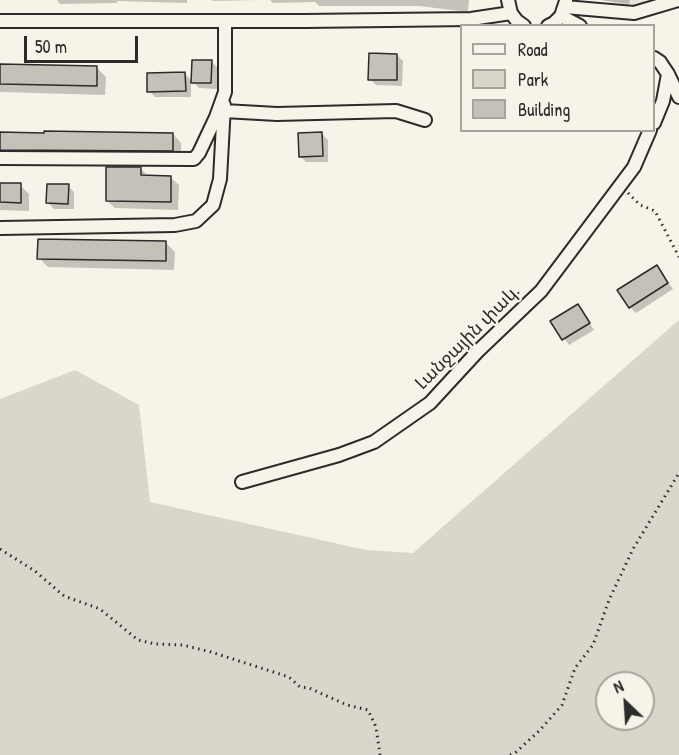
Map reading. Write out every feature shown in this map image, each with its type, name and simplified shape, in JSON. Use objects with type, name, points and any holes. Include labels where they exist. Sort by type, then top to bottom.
[{"type":"street","points":[[508,0],[511,13],[521,24]]},
{"type":"street","points":[[564,8],[634,13],[678,0]]},
{"type":"street","points":[[550,24],[564,8]]},
{"type":"street","points":[[564,8],[578,24]]},
{"type":"street","points":[[0,21],[471,19],[511,13]]},
{"type":"street","points":[[0,228],[175,225],[196,221],[213,206],[220,179],[225,92],[225,21]]},
{"type":"street","points":[[655,59],[668,74],[679,97]]},
{"type":"street","points":[[655,121],[663,101],[668,74]]},
{"type":"street","points":[[0,158],[194,159],[212,126],[225,92]]},
{"type":"street","points":[[224,111],[277,114],[396,111],[425,120]]},
{"type":"street","name":"Լանջային փակ.","points":[[242,482],[339,455],[374,442],[430,403],[477,352],[541,291],[634,167],[649,132]]},
{"type":"path","points":[[621,185],[640,205],[655,211],[679,257]]},
{"type":"path","points":[[510,755],[540,730],[562,705],[575,668],[593,645],[609,600],[633,549],[679,473]]},
{"type":"path","points":[[0,549],[34,571],[64,596],[100,609],[138,640],[155,644],[183,645],[289,676],[300,687],[309,688],[347,705],[368,710],[376,727],[380,755]]},
{"type":"shaded area","points":[[602,0],[651,0],[632,7]]},
{"type":"green space","points":[[679,320],[679,755],[0,755],[0,399],[75,370],[139,405],[150,502],[366,550],[413,553]]},
{"type":"building","points":[[369,53],[397,54],[397,80],[368,80]]},
{"type":"building","points":[[192,60],[212,60],[211,83],[191,83]]},
{"type":"building","points":[[0,64],[97,66],[97,86],[0,84]]},
{"type":"building","points":[[185,72],[186,91],[147,92],[147,73]]},
{"type":"building","points":[[44,131],[173,133],[173,151],[0,150],[0,132],[44,133]]},
{"type":"building","points":[[322,132],[323,156],[299,157],[298,133]]},
{"type":"building","points":[[106,167],[141,167],[141,175],[171,176],[171,202],[106,201]]},
{"type":"building","points":[[0,183],[21,183],[21,203],[0,202]]},
{"type":"building","points":[[47,184],[69,184],[68,204],[46,203]]},
{"type":"building","points":[[38,239],[166,241],[166,261],[37,259]]},
{"type":"building","points":[[657,265],[668,283],[629,308],[617,290]]},
{"type":"building","points":[[578,304],[590,323],[562,340],[550,321]]}]
